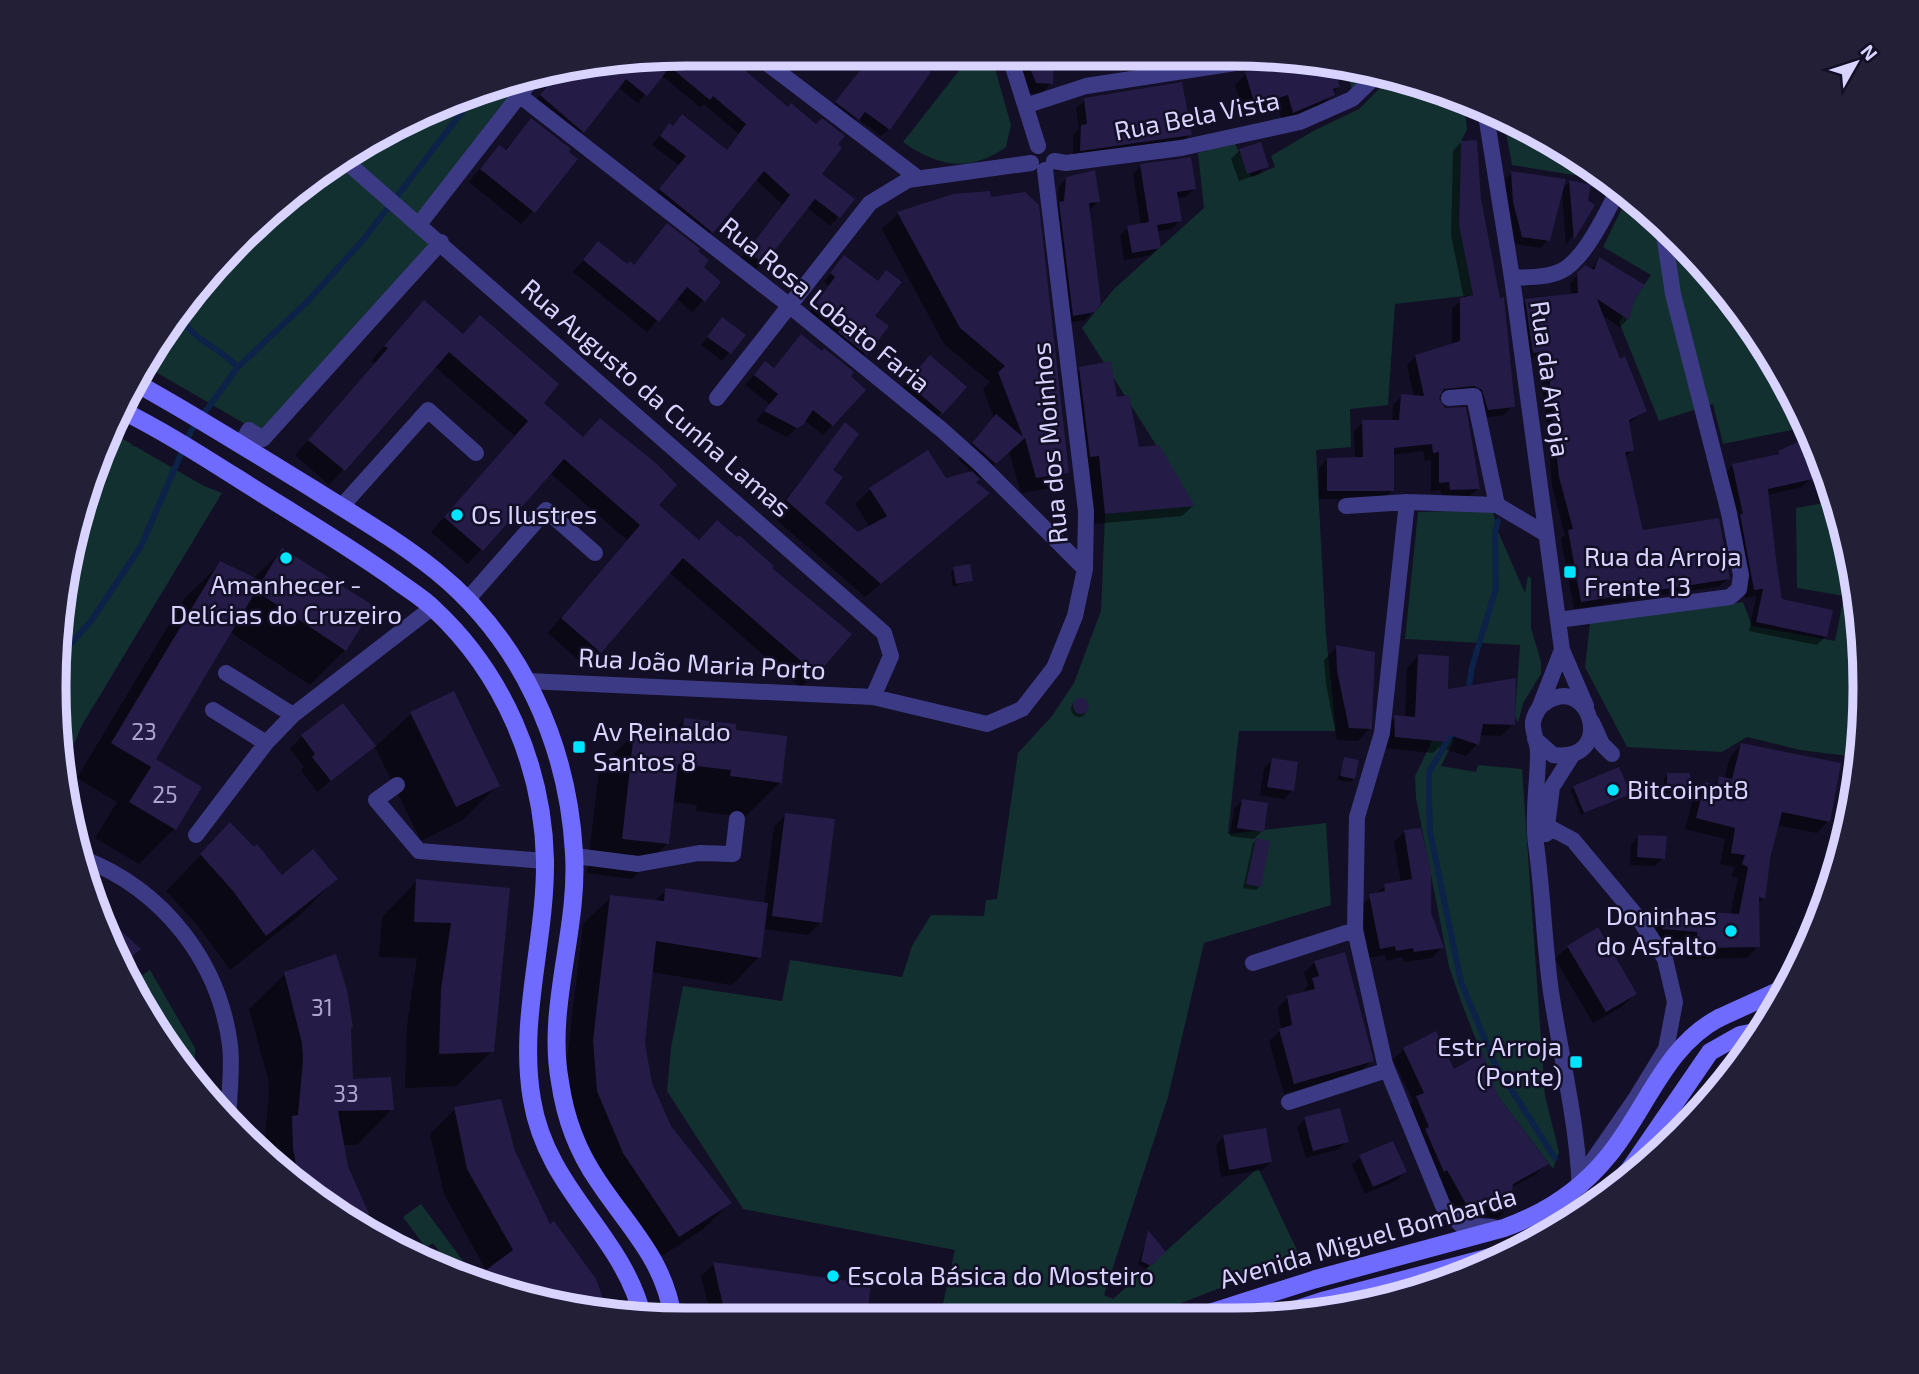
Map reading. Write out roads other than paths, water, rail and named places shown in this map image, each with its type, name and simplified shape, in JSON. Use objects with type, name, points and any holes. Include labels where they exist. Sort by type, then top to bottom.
[{"type":"main road","points":[[144,388],[395,541],[467,600],[528,681],[557,751],[571,818],[575,856],[558,1022],[562,1097],[583,1157],[597,1180],[646,1244],[667,1292],[671,1307]]},
{"type":"main road","points":[[129,414],[353,550],[433,607],[467,646],[502,694],[528,758],[536,789],[545,861],[526,1039],[532,1103],[557,1170],[572,1196],[623,1262],[640,1305]]},
{"type":"main road","name":"Avenida Miguel Bombarda","points":[[1225,1308],[1316,1279],[1532,1218],[1585,1182],[1610,1154],[1687,1041],[1707,1024],[1771,994]]},
{"type":"main road","points":[[1639,1156],[1710,1052],[1747,1034]]},
{"type":"main road","name":"Avenida Miguel Bombarda","points":[[1325,1300],[1450,1268]]},
{"type":"street","points":[[771,66],[918,178]]},
{"type":"street","points":[[1013,66],[1028,105],[1038,146],[1049,148],[1043,164]]},
{"type":"street","points":[[1028,105],[1086,86],[1216,66]]},
{"type":"street","name":"Rua Bela Vista","points":[[717,398],[870,203],[900,182],[1181,148],[1300,122],[1352,99],[1370,82]]},
{"type":"street","points":[[420,223],[524,89]]},
{"type":"street","name":"Rua Rosa Lobato Faria","points":[[519,95],[790,306],[981,464],[1085,569]]},
{"type":"street","name":"Rua da Arroja","points":[[1487,122],[1562,650],[1602,744],[1611,754],[1578,752]]},
{"type":"street","name":"Rua dos Moinhos","points":[[873,697],[987,724],[1023,709],[1054,668],[1075,616],[1085,569],[1086,511],[1043,164]]},
{"type":"street","name":"Rua Augusto da Cunha Lamas","points":[[351,166],[420,223],[884,633],[891,656],[873,697]]},
{"type":"street","points":[[1511,278],[1551,275],[1564,270],[1575,260],[1596,230],[1614,198]]},
{"type":"street","points":[[237,442],[248,430],[264,439],[441,242]]},
{"type":"street","points":[[1558,620],[1730,597],[1739,589],[1741,575],[1729,513],[1673,294],[1665,243]]},
{"type":"street","points":[[1449,398],[1474,396],[1497,505]]},
{"type":"street","points":[[341,507],[428,410],[476,453]]},
{"type":"street","points":[[1346,506],[1408,502],[1497,505],[1546,534]]},
{"type":"street","points":[[1408,502],[1382,733],[1357,817],[1355,930],[1387,1070],[1443,1206],[1461,1225],[1493,1227],[1522,1216],[1581,1183],[1666,1049],[1675,1002],[1665,959],[1639,919],[1573,840],[1547,826]]},
{"type":"street","points":[[467,600],[545,510],[594,553]]},
{"type":"street","points":[[196,835],[266,743],[293,715],[433,607]]},
{"type":"street","name":"Rua da Arroja","points":[[1540,707],[1562,650]]},
{"type":"street","points":[[226,673],[293,715]]},
{"type":"street","name":"Rua João Maria Porto","points":[[528,681],[873,697]]},
{"type":"street","points":[[1540,871],[1552,787],[1588,741],[1590,717],[1573,699],[1563,697],[1555,698],[1540,707],[1533,723],[1538,768],[1534,824],[1551,990],[1581,1183],[1580,1201]]},
{"type":"street","points":[[213,710],[266,743]]},
{"type":"street","points":[[1535,739],[1553,755],[1578,752]]},
{"type":"street","points":[[397,785],[376,800],[419,851],[545,861]]},
{"type":"street","points":[[575,856],[638,864],[699,853],[733,854],[737,819]]},
{"type":"street","points":[[92,862],[148,896],[175,921],[194,947],[210,976],[227,1027],[230,1048],[229,1106]]},
{"type":"street","points":[[1253,963],[1355,930]]},
{"type":"street","points":[[1289,1102],[1387,1070]]},
{"type":"waterway","points":[[238,367],[308,301],[363,240],[465,108]]},
{"type":"waterway","points":[[68,647],[91,621],[141,546],[191,431],[238,367],[185,323]]},
{"type":"waterway","points":[[1468,693],[1472,667],[1496,588],[1495,532],[1498,521]]},
{"type":"waterway","points":[[1454,730],[1429,772],[1429,800],[1430,832],[1461,982],[1495,1064],[1555,1158]]},
{"type":"place","name":"Os Ilustres","points":[[457,515]]},
{"type":"place","name":"Amanhecer - Delícias do Cruzeiro","points":[[286,558]]},
{"type":"place","name":"Rua da Arroja Frente 13","points":[[1570,572]]},
{"type":"place","name":"Av Reinaldo Santos 8","points":[[579,747]]},
{"type":"place","name":"Bitcoinpt8","points":[[1613,790]]},
{"type":"place","name":"Doninhas do Asfalto","points":[[1731,931]]},
{"type":"place","name":"Estr Arroja (Ponte)","points":[[1576,1062]]},
{"type":"place","name":"Escola Básica do Mosteiro","points":[[833,1276]]}]
